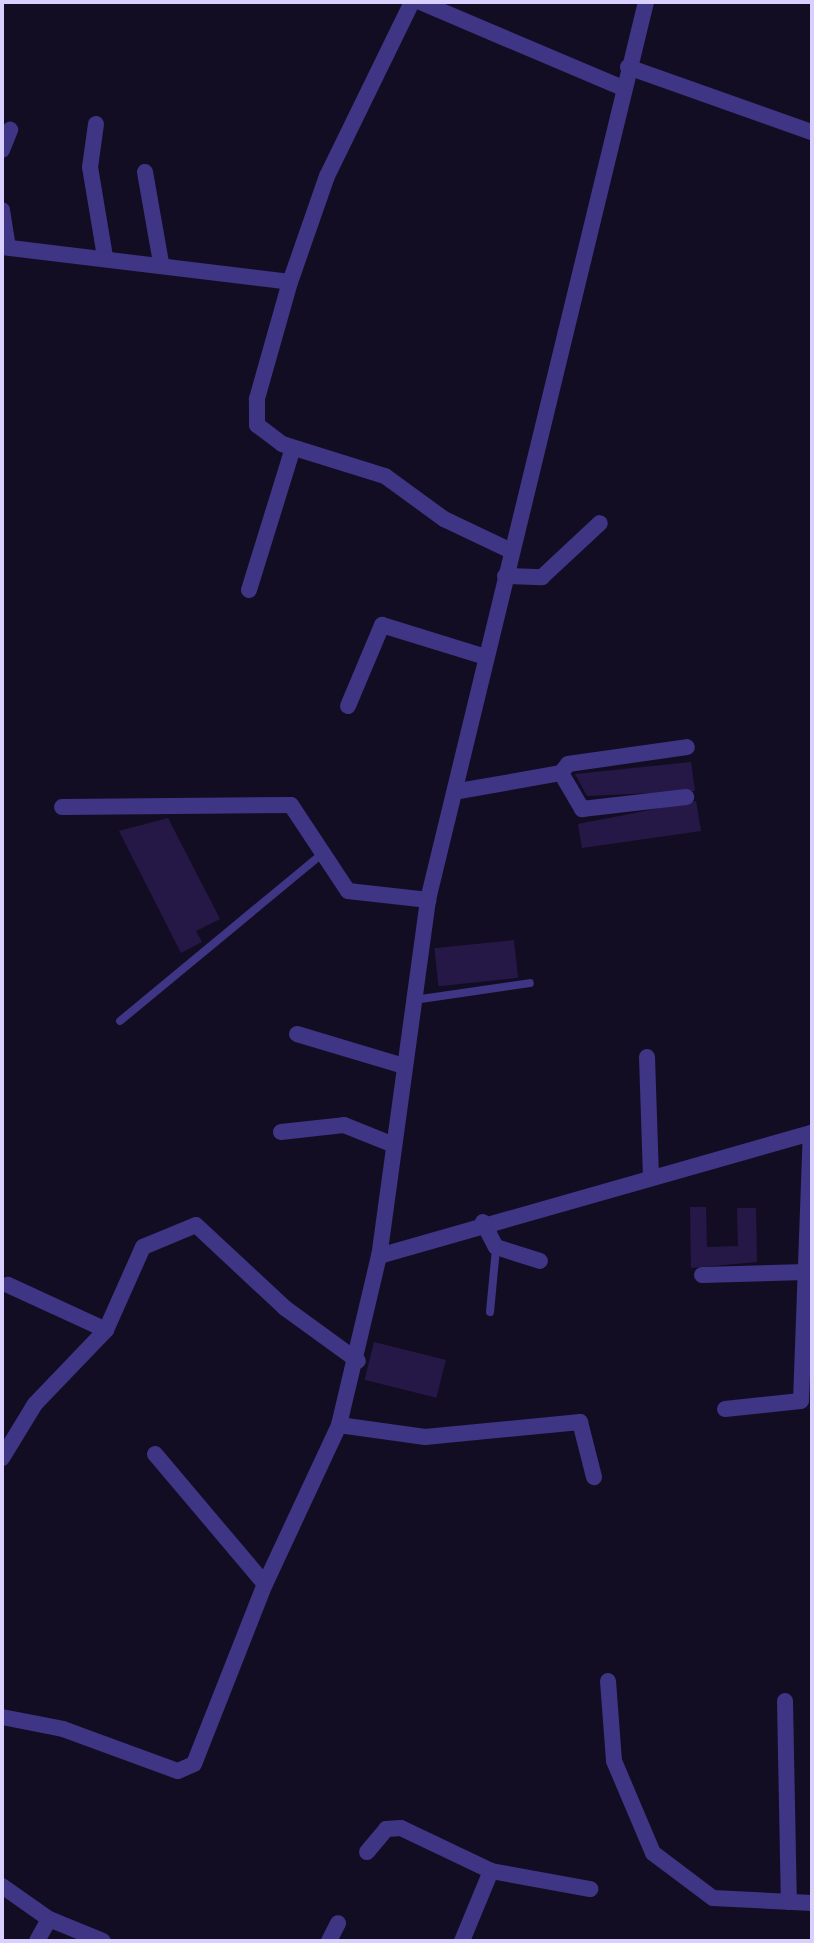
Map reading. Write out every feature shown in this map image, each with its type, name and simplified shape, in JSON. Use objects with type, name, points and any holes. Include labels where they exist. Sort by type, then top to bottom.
[{"type":"street","points":[[412,2],[327,176],[290,282],[257,399],[257,425],[265,437],[385,476],[444,519],[511,551]]},
{"type":"street","points":[[420,2],[623,88]]},
{"type":"street","points":[[2,1717],[63,1729],[178,1771],[194,1764],[265,1584],[339,1425],[358,1361],[379,1256],[428,900],[459,791],[505,576],[646,2]]},
{"type":"street","points":[[628,67],[812,132]]},
{"type":"street","points":[[96,124],[90,167],[105,257]]},
{"type":"street","points":[[2,150],[10,130]]},
{"type":"street","points":[[145,172],[161,263]]},
{"type":"street","points":[[2,210],[5,246],[161,263],[290,282]]},
{"type":"street","points":[[249,590],[293,448]]},
{"type":"street","points":[[505,576],[542,577],[600,523]]},
{"type":"street","points":[[348,706],[382,625],[486,657]]},
{"type":"street","points":[[459,791],[561,773],[568,764],[687,747]]},
{"type":"street","points":[[561,773],[582,809],[686,797]]},
{"type":"street","points":[[62,807],[291,805],[348,891],[428,900]]},
{"type":"street","points":[[297,1034],[404,1066]]},
{"type":"street","points":[[647,1057],[651,1176]]},
{"type":"street","points":[[281,1132],[344,1125],[394,1145]]},
{"type":"street","points":[[379,1256],[483,1222],[811,1133],[806,1272],[809,1370],[798,1404],[725,1409]]},
{"type":"street","points":[[483,1222],[496,1247],[540,1261]]},
{"type":"street","points":[[2,1458],[35,1404],[106,1330],[143,1247],[196,1225],[285,1308],[358,1361]]},
{"type":"street","points":[[702,1275],[806,1272]]},
{"type":"street","points":[[8,1285],[106,1330]]},
{"type":"street","points":[[339,1425],[425,1437],[580,1422],[594,1477]]},
{"type":"street","points":[[155,1454],[265,1584]]},
{"type":"street","points":[[608,1681],[614,1761],[653,1853],[713,1898],[812,1903]]},
{"type":"street","points":[[785,1701],[789,1902]]},
{"type":"street","points":[[367,1852],[386,1829],[401,1828],[491,1871],[590,1889]]},
{"type":"street","points":[[462,1941],[491,1871]]},
{"type":"street","points":[[2,1886],[49,1919],[103,1941]]},
{"type":"street","points":[[37,1941],[49,1919]]},
{"type":"street","points":[[329,1941],[338,1923]]},
{"type":"lane","points":[[120,1021],[323,853]]},
{"type":"lane","points":[[413,1000],[530,983]]},
{"type":"lane","points":[[490,1312],[496,1247]]},
{"type":"building","points":[[691,762],[695,791],[587,796],[575,774]]},
{"type":"building","points":[[696,801],[701,831],[582,848],[578,824]]},
{"type":"building","points":[[168,818],[220,919],[196,931],[202,942],[181,953],[119,831]]},
{"type":"building","points":[[514,940],[518,978],[438,986],[434,948]]},
{"type":"building","points":[[690,1207],[706,1207],[707,1247],[738,1246],[737,1208],[756,1208],[757,1262],[691,1268]]},
{"type":"building","points":[[374,1342],[446,1360],[436,1398],[365,1380]]}]
